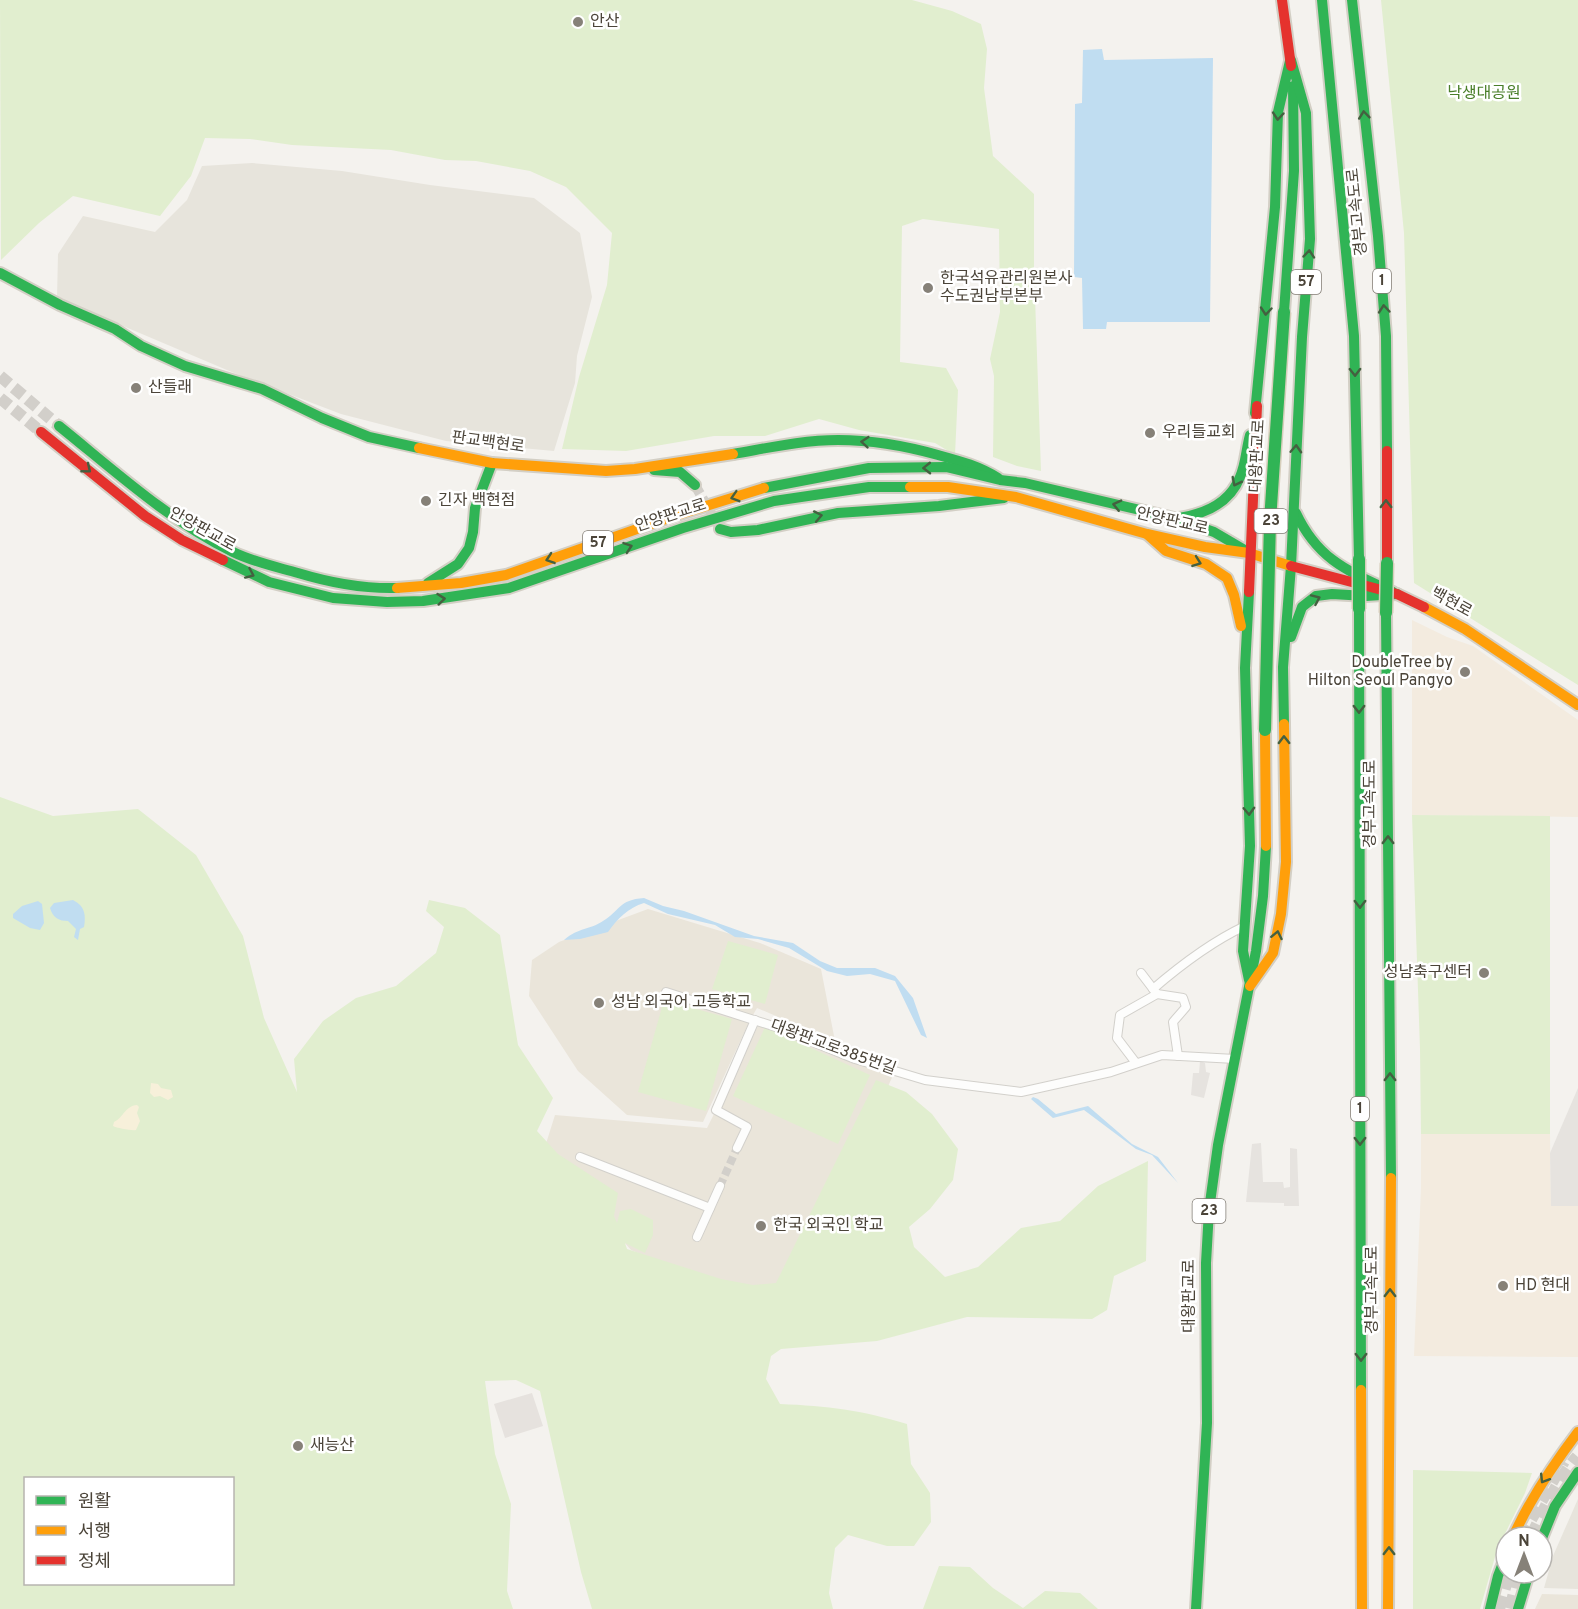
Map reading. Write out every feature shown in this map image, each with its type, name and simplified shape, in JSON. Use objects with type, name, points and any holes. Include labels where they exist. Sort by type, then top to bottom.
[{"type":"main road","name":"대왕판교로","points":[[1196,1609],[1207,1424],[1208,1218],[1215,1163],[1250,986],[1266,862],[1266,614],[1278,378],[1291,216],[1294,138],[1291,60],[1282,0]]},
{"type":"main road","name":"경부고속도로","points":[[1322,0],[1354,336],[1359,559],[1362,1609]]},
{"type":"main road","name":"경부고속도로","points":[[1352,0],[1378,236],[1386,336],[1390,1104],[1388,1609]]},
{"type":"main road","name":"57","points":[[1174,518],[1194,516],[1213,508],[1228,496],[1239,479],[1257,406],[1275,207],[1278,111],[1291,60]]},
{"type":"main road","name":"57","points":[[1291,60],[1306,112],[1310,239],[1302,337],[1294,507]]},
{"type":"main road","name":"판교백현로","points":[[0,273],[60,305],[116,329],[149,351],[185,366],[261,389],[369,437],[492,464],[606,471],[635,469],[806,442],[866,442],[912,448],[980,467],[1000,480]]},
{"type":"main road","name":"대왕판교로","points":[[1250,986],[1243,951],[1250,846],[1245,668],[1257,406]]},
{"type":"main road","name":"안양판교로","points":[[59,426],[154,503],[190,529],[235,553],[336,584],[387,588],[422,587],[506,575],[677,515],[768,487],[869,468],[946,467],[1000,480],[1025,483],[1174,518],[1214,532],[1249,553]]},
{"type":"main road","name":"안양판교로","points":[[41,432],[145,516],[182,540],[269,582],[333,598],[387,602],[463,596],[509,588],[683,528],[774,501],[868,487],[948,487],[1016,497],[1147,534],[1206,547],[1249,553],[1291,566]]},
{"type":"main road","points":[[635,469],[681,472],[695,485],[694,470],[696,464],[703,458]]},
{"type":"main road","points":[[422,587],[458,564],[468,548],[476,508],[492,464]]},
{"type":"main road","points":[[720,529],[731,532],[758,530],[838,513],[939,506],[1016,497]]},
{"type":"main road","name":"대왕판교로","points":[[1250,986],[1273,953],[1281,914],[1286,862],[1283,667],[1294,507]]},
{"type":"main road","points":[[1294,507],[1302,528],[1312,544],[1320,551],[1348,571],[1397,594]]},
{"type":"main road","points":[[1147,534],[1166,551],[1206,564],[1227,578],[1240,618],[1245,668]]},
{"type":"main road","name":"백현로","points":[[1291,566],[1397,594],[1465,629],[1578,705]]},
{"type":"main road","points":[[1283,667],[1294,626],[1302,608],[1310,599],[1327,594],[1374,596],[1397,594]]},
{"type":"main road","points":[[1519,1525],[1538,1488],[1578,1432]]},
{"type":"main road","points":[[1547,1525],[1555,1506],[1578,1472]]},
{"type":"main road","points":[[1490,1609],[1496,1585]]},
{"type":"main road","points":[[1518,1609],[1525,1585]]},
{"type":"street","points":[[1136,1063],[1117,1038],[1120,1015],[1155,992],[1175,970],[1220,938],[1245,926]]},
{"type":"street","points":[[1142,972],[1155,992],[1183,998],[1186,1007],[1173,1022],[1178,1056]]},
{"type":"street","name":"대왕판교로385번길","points":[[666,992],[755,1020],[855,1059],[925,1080],[1021,1092],[1111,1071],[1162,1054],[1235,1059]]},
{"type":"street","points":[[737,1148],[747,1128],[716,1110],[755,1020]]},
{"type":"street","points":[[580,1157],[710,1208]]},
{"type":"street","points":[[697,1237],[720,1186]]},
{"type":"shaded area","points":[[252,163],[342,171],[534,198],[580,233],[592,297],[577,356],[575,383],[554,451],[446,441],[341,414],[234,373],[57,298],[58,254],[83,216],[155,232],[187,200],[202,166]]},
{"type":"shaded area","points":[[1412,620],[1447,637],[1473,646],[1578,720],[1578,817],[1412,815]]},
{"type":"shaded area","points":[[648,909],[760,943],[821,969],[835,1041],[757,1008],[703,1122],[627,1115],[578,1071],[529,996],[532,960],[559,942]]},
{"type":"shaded area","points":[[759,1024],[895,1071],[783,1315],[631,1250],[544,1150],[555,1115],[707,1128]]},
{"type":"shaded area","points":[[1200,1061],[1205,1063],[1206,1072],[1210,1073],[1204,1098],[1191,1095],[1193,1073],[1199,1073]]},
{"type":"shaded area","points":[[1578,1088],[1578,1206],[1551,1206],[1550,1153]]},
{"type":"shaded area","points":[[1421,1134],[1550,1134],[1551,1206],[1578,1206],[1578,1357],[1414,1356]]},
{"type":"shaded area","points":[[1261,1143],[1263,1182],[1283,1182],[1284,1188],[1290,1187],[1290,1148],[1297,1149],[1299,1206],[1284,1206],[1284,1203],[1246,1202],[1252,1144]]},
{"type":"shaded area","points":[[532,1393],[543,1426],[505,1438],[494,1404]]},
{"type":"shaded area","points":[[1578,1499],[1578,1589],[1544,1588],[1545,1585],[1554,1585],[1554,1554]]},
{"type":"shaded area","points":[[1542,1594],[1578,1595],[1578,1609],[1535,1609]]},
{"type":"green space","points":[[0,0],[912,0],[952,11],[981,24],[987,49],[984,88],[993,156],[1034,194],[1034,268],[1041,471],[1017,466],[993,457],[994,376],[990,359],[1000,312],[999,229],[923,219],[902,226],[900,362],[946,368],[958,390],[955,455],[935,443],[859,430],[819,419],[765,436],[714,436],[626,451],[562,449],[579,377],[607,285],[612,233],[566,187],[530,171],[476,161],[445,160],[391,150],[292,145],[250,139],[205,138],[191,176],[160,216],[73,196],[39,223],[1,260]]},
{"type":"green space","name":"낙생대공원","points":[[1381,0],[1578,0],[1578,685],[1414,583],[1404,233]]},
{"type":"green space","points":[[0,797],[53,816],[138,809],[196,855],[243,936],[264,1018],[297,1092],[294,1059],[323,1021],[356,998],[396,986],[436,953],[444,927],[426,911],[429,900],[465,908],[500,935],[518,1045],[553,1098],[537,1131],[558,1154],[618,1193],[614,1216],[617,1223],[620,1211],[631,1209],[653,1220],[653,1235],[645,1253],[625,1243],[627,1249],[721,1279],[753,1285],[776,1283],[876,1080],[906,1092],[932,1114],[958,1149],[953,1180],[930,1209],[909,1227],[914,1247],[945,1277],[978,1267],[1021,1228],[1060,1221],[1098,1186],[1148,1161],[1146,1261],[1114,1276],[1107,1310],[1092,1319],[967,1317],[877,1341],[781,1349],[771,1356],[766,1379],[780,1404],[844,1410],[907,1424],[911,1464],[930,1493],[931,1522],[914,1546],[887,1546],[848,1535],[835,1548],[829,1593],[833,1609],[592,1609],[581,1572],[540,1391],[516,1380],[485,1381],[495,1454],[511,1504],[507,1591],[513,1609],[0,1609]]},
{"type":"green space","name":"성남축구센터","points":[[1412,815],[1550,816],[1550,1134],[1421,1134]]},
{"type":"green space","points":[[728,941],[778,955],[765,1004],[712,989]]},
{"type":"green space","points":[[664,1000],[732,1019],[706,1111],[638,1092]]},
{"type":"green space","points":[[765,1027],[870,1075],[838,1144],[733,1096]]},
{"type":"green space","points":[[1413,1470],[1532,1473],[1509,1525],[1494,1525],[1494,1560],[1480,1609],[1413,1609]]},
{"type":"green space","points":[[939,1566],[970,1567],[993,1588],[1023,1608],[1045,1591],[1080,1593],[1098,1609],[923,1609]]},
{"type":"sand","points":[[151,1083],[171,1090],[173,1097],[168,1100],[160,1096],[154,1097],[150,1093]]},
{"type":"sand","points":[[137,1105],[140,1121],[136,1130],[113,1126],[114,1122],[127,1110]]},
{"type":"water","points":[[1102,49],[1104,60],[1213,58],[1210,322],[1107,322],[1106,329],[1083,329],[1082,278],[1074,277],[1075,104],[1082,103],[1083,50]]},
{"type":"water","points":[[644,898],[754,936],[793,943],[820,961],[837,968],[875,968],[895,976],[913,998],[927,1038],[921,1035],[895,981],[870,974],[847,976],[827,971],[789,948],[758,939],[735,937],[715,925],[668,914],[644,903],[624,914],[608,932],[580,939],[564,940],[603,921],[624,903]]},
{"type":"water","points":[[73,900],[80,905],[85,915],[84,927],[80,929],[78,940],[74,937],[76,929],[68,921],[57,918],[50,908],[54,903]]},
{"type":"water","points":[[38,901],[42,904],[44,923],[40,930],[30,928],[13,918],[13,914],[22,906]]},
{"type":"water","points":[[1033,1097],[1056,1114],[1088,1106],[1132,1144],[1158,1157],[1178,1183],[1152,1155],[1136,1149],[1084,1110],[1053,1118],[1031,1099]]},
{"type":"tunnel","points":[[0,376],[59,426]]},
{"type":"tunnel","points":[[0,398],[41,432]]},
{"type":"tunnel","points":[[695,485],[720,529]]},
{"type":"tunnel","points":[[720,1186],[737,1148]]},
{"type":"tunnel","points":[[1538,1525],[1558,1485],[1578,1457]]},
{"type":"tunnel","points":[[1527,1525],[1563,1461]]},
{"type":"tunnel","points":[[1498,1609],[1505,1585]]},
{"type":"tunnel","points":[[1511,1609],[1517,1585]]},
{"type":"traffic: fast","points":[[1322,0],[1354,336],[1359,559]]},
{"type":"traffic: fast","points":[[1352,0],[1378,236],[1386,336],[1387,451]]},
{"type":"traffic: fast","points":[[1284,724],[1283,667],[1291,566],[1302,337],[1310,239],[1306,113],[1291,60]]},
{"type":"traffic: fast","points":[[1255,413],[1275,207],[1278,112],[1290,61]]},
{"type":"traffic: fast","points":[[1284,312],[1294,171],[1293,86]]},
{"type":"traffic: fast","points":[[0,273],[60,305],[115,329],[141,346],[185,366],[262,389],[322,418],[369,437],[419,448]]},
{"type":"traffic: fast","points":[[1265,730],[1270,521],[1284,312]]},
{"type":"traffic: fast","points":[[59,426],[164,510],[233,552],[310,577],[359,586],[397,588]]},
{"type":"traffic: fast","points":[[1179,518],[1207,510],[1230,494],[1242,472],[1250,435]]},
{"type":"traffic: fast","points":[[733,454],[812,441],[876,442],[946,457],[976,467],[998,478]]},
{"type":"traffic: fast","points":[[428,583],[458,564],[469,548],[475,508],[492,463]]},
{"type":"traffic: fast","points":[[764,488],[869,468],[946,467],[1174,518],[1214,532],[1243,549]]},
{"type":"traffic: fast","points":[[654,470],[680,472],[695,485]]},
{"type":"traffic: fast","points":[[223,560],[269,582],[333,598],[387,602],[423,601],[509,588],[683,528],[774,501],[869,487],[910,487]]},
{"type":"traffic: fast","points":[[720,529],[731,532],[758,530],[838,513],[939,506],[1004,498]]},
{"type":"traffic: fast","points":[[1296,513],[1314,542],[1324,553],[1348,570],[1393,592]]},
{"type":"traffic: fast","points":[[1359,559],[1359,609]]},
{"type":"traffic: fast","points":[[1386,613],[1387,563]]},
{"type":"traffic: fast","points":[[1249,592],[1245,668],[1250,846],[1243,951],[1249,980]]},
{"type":"traffic: fast","points":[[1291,637],[1302,607],[1316,596],[1397,594]]},
{"type":"traffic: fast","points":[[1359,609],[1361,1390]]},
{"type":"traffic: fast","points":[[1386,613],[1391,1178]]},
{"type":"traffic: fast","points":[[1196,1609],[1207,1423],[1206,1263],[1209,1210],[1218,1145],[1256,951],[1266,846]]},
{"type":"traffic: fast","points":[[1547,1525],[1555,1506],[1578,1472]]},
{"type":"traffic: fast","points":[[1490,1609],[1496,1585]]},
{"type":"traffic: fast","points":[[1518,1609],[1525,1585]]},
{"type":"traffic: slow","points":[[419,448],[492,463],[606,471],[635,469],[733,454]]},
{"type":"traffic: slow","points":[[910,487],[948,487],[1016,497],[1147,534],[1205,547],[1249,553],[1291,566]]},
{"type":"traffic: slow","points":[[397,588],[461,583],[506,575],[677,515],[764,488]]},
{"type":"traffic: slow","points":[[1148,535],[1166,551],[1206,564],[1227,578],[1234,595],[1241,626]]},
{"type":"traffic: slow","points":[[1424,607],[1465,629],[1578,705]]},
{"type":"traffic: slow","points":[[1250,986],[1273,953],[1281,914],[1286,862],[1284,724]]},
{"type":"traffic: slow","points":[[1265,730],[1266,846]]},
{"type":"traffic: slow","points":[[1388,1609],[1391,1178]]},
{"type":"traffic: slow","points":[[1361,1390],[1362,1609]]},
{"type":"traffic: slow","points":[[1519,1525],[1542,1483],[1578,1432]]},
{"type":"traffic: jam","points":[[1282,0],[1291,66]]},
{"type":"traffic: jam","points":[[1249,592],[1257,406]]},
{"type":"traffic: jam","points":[[41,432],[145,516],[182,540],[223,560]]},
{"type":"traffic: jam","points":[[1387,451],[1387,563]]},
{"type":"traffic: jam","points":[[1291,566],[1397,594],[1424,607]]},
{"type":"place","name":"안산","points":[[578,22]]},
{"type":"place","name":"한국석유관리원본사 수도권남부본부","points":[[928,288]]},
{"type":"place","name":"산들래","points":[[136,388]]},
{"type":"place","name":"우리들교회","points":[[1150,433]]},
{"type":"place","name":"긴자 백현점","points":[[426,501]]},
{"type":"place","name":"DoubleTree by Hilton Seoul Pangyo","points":[[1465,672]]},
{"type":"place","name":"성남축구센터","points":[[1484,973]]},
{"type":"place","name":"성남 외국어 고등학교","points":[[599,1003]]},
{"type":"place","name":"한국 외국인 학교","points":[[761,1226]]},
{"type":"place","name":"HD 현대","points":[[1503,1286]]},
{"type":"place","name":"새능산","points":[[298,1446]]}]
